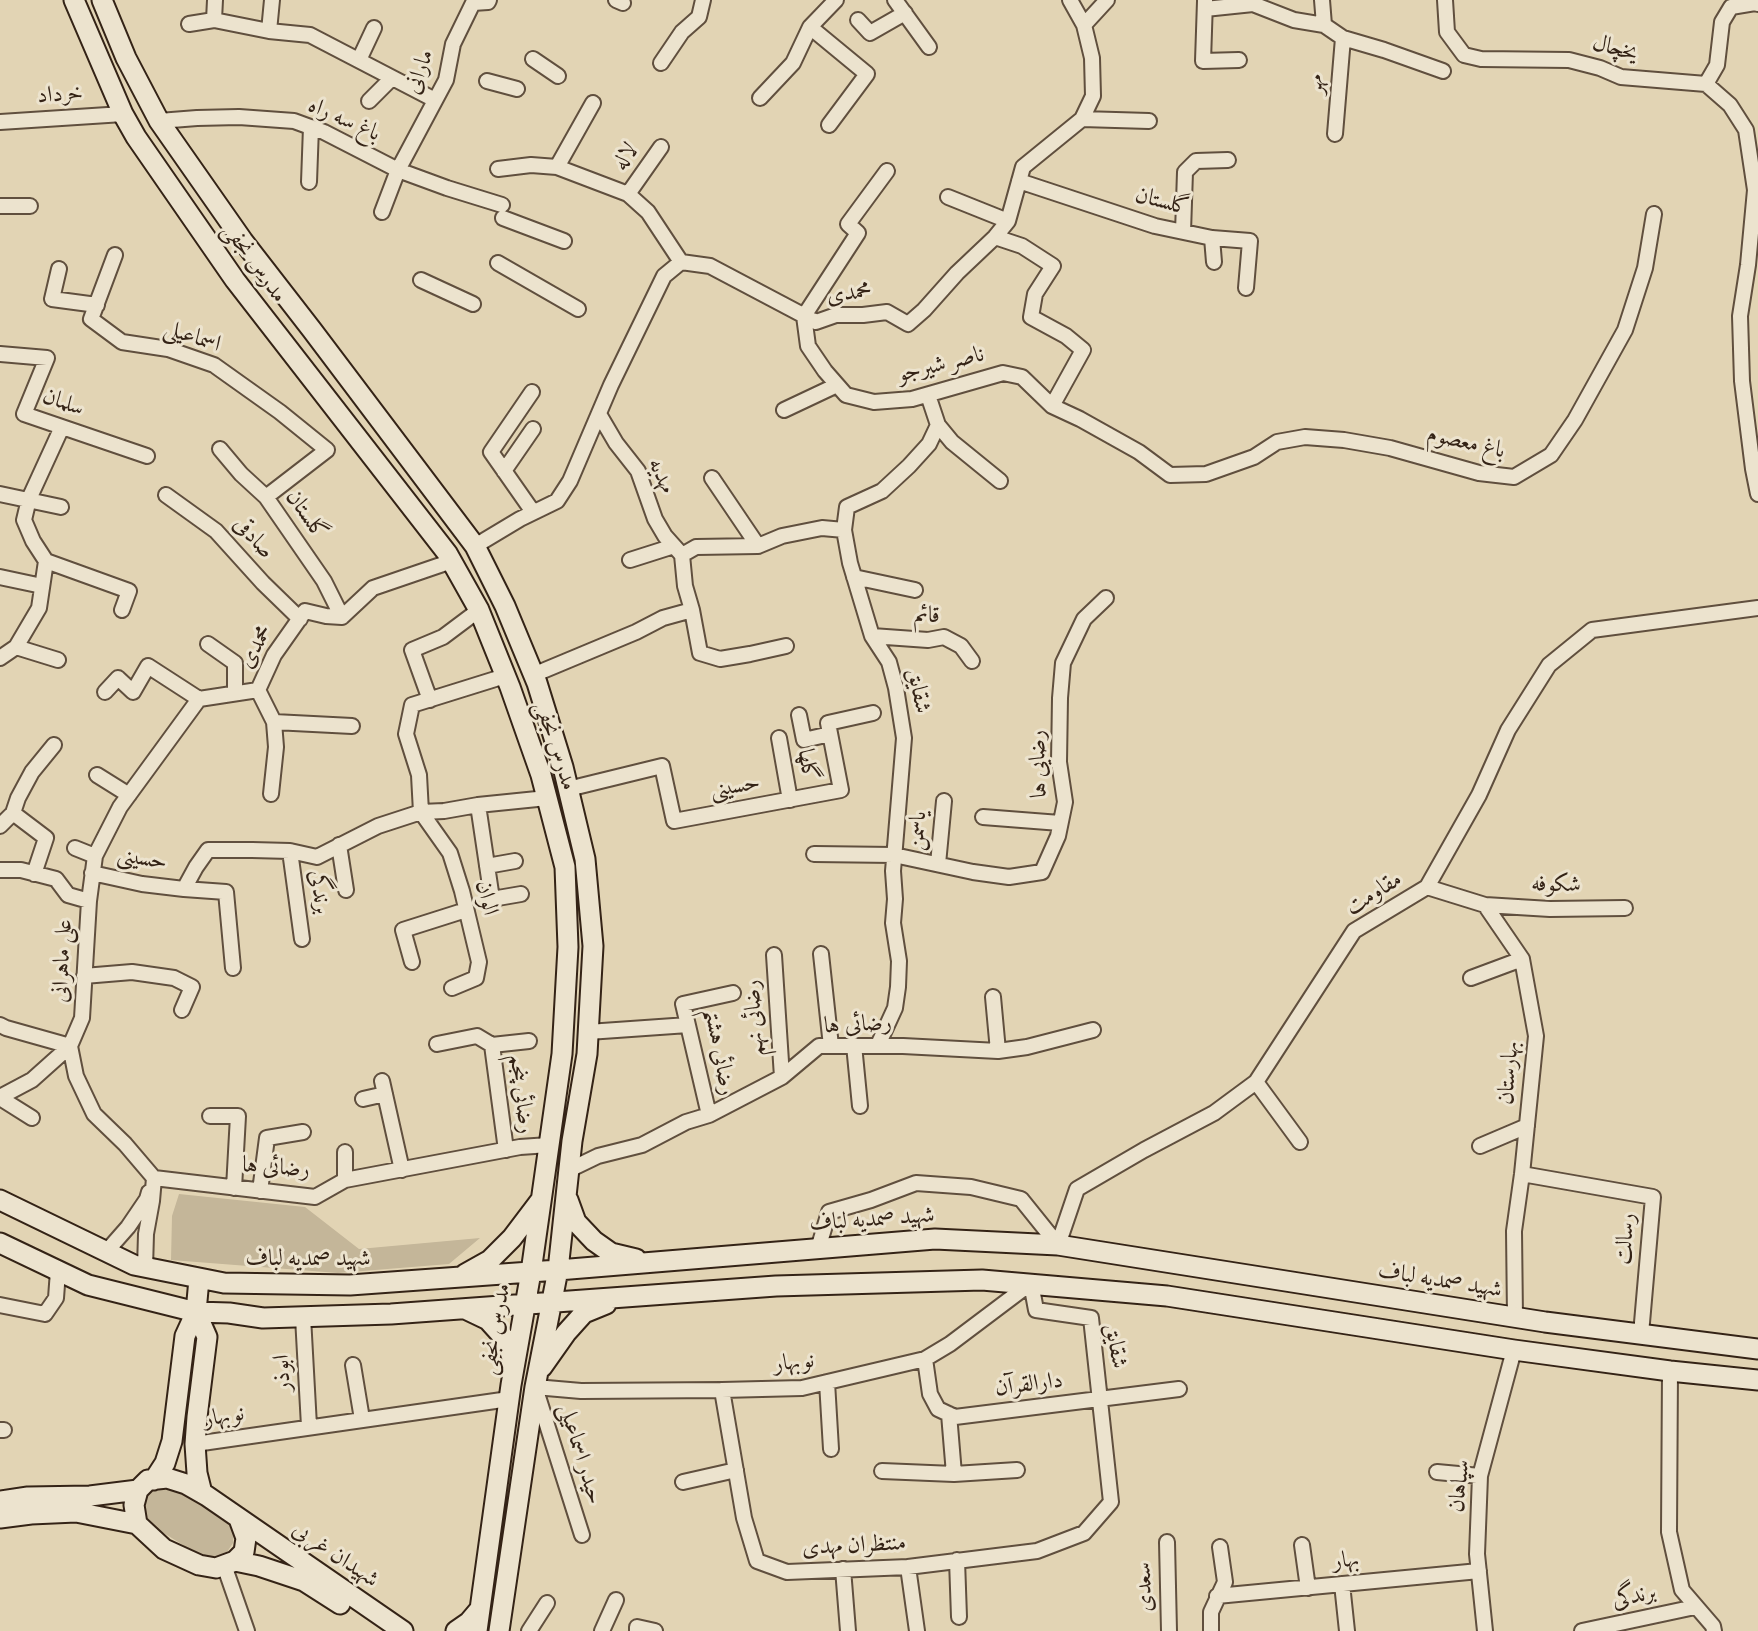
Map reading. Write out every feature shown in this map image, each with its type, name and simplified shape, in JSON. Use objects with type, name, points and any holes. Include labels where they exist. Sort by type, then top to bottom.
[{"type":"main road","name":"مدرس نجفی","points":[[74,0],[123,114],[235,280],[452,561],[479,610],[505,676],[541,775],[565,867],[568,947],[562,1054],[531,1272],[514,1364],[477,1631]]},
{"type":"main road","name":"مدرس نجفی","points":[[102,0],[126,58],[159,121],[243,241],[475,546],[505,606],[533,675],[563,767],[585,859],[593,946],[587,1054],[572,1141],[558,1270],[536,1380],[499,1631]]},
{"type":"main road","points":[[281,340],[304,319]]},
{"type":"main road","points":[[566,1194],[576,1222],[594,1241],[611,1253],[650,1263]]},
{"type":"main road","name":"شهید صمدیه لباف","points":[[0,1200],[134,1265],[224,1283],[350,1285],[935,1239],[1058,1245],[1515,1317],[1758,1349]]},
{"type":"main road","points":[[458,1277],[489,1260],[512,1238],[541,1200]]},
{"type":"main road","points":[[0,1243],[89,1285],[196,1312],[263,1318],[391,1314],[804,1285],[982,1280],[1167,1296],[1514,1350],[1758,1380]]},
{"type":"main road","points":[[137,1524],[134,1505],[146,1485],[165,1463],[172,1441],[185,1336],[196,1312],[199,1279]]},
{"type":"main road","points":[[536,1380],[566,1333],[584,1313],[623,1297]]},
{"type":"main road","points":[[464,1309],[488,1320],[506,1340],[514,1364]]},
{"type":"main road","points":[[196,1312],[207,1337],[195,1444],[197,1473],[202,1493]]},
{"type":"main road","points":[[0,1501],[28,1497],[90,1496],[167,1478],[202,1493],[239,1519],[246,1538],[244,1552],[230,1563],[216,1568],[199,1565],[164,1549],[137,1524],[76,1512],[0,1518]]},
{"type":"main road","name":"شهیدان غربی","points":[[239,1519],[403,1631]]},
{"type":"main road","name":"شهیدان غربی","points":[[230,1563],[259,1566],[304,1581],[382,1631]]},
{"type":"main road","points":[[456,1631],[469,1622],[480,1609]]},
{"type":"street","points":[[214,20],[215,0]]},
{"type":"street","points":[[269,31],[272,0]]},
{"type":"street","name":"مارانی","points":[[382,212],[398,170],[446,80],[453,44],[470,2],[489,0]]},
{"type":"street","points":[[661,63],[682,32],[699,17],[703,0]]},
{"type":"street","points":[[760,97],[793,63],[810,27],[836,0]]},
{"type":"street","points":[[895,0],[929,47]]},
{"type":"street","points":[[1070,0],[1084,25],[1092,58],[1093,96],[1082,119],[1149,121]]},
{"type":"street","points":[[1084,25],[1107,0]]},
{"type":"street","points":[[1322,0],[1324,25]]},
{"type":"street","name":"یخچال","points":[[1445,0],[1447,32],[1464,55],[1481,59],[1569,60],[1600,68],[1621,78],[1706,84]]},
{"type":"street","points":[[1239,60],[1203,61],[1205,4],[1253,4],[1294,20],[1324,25],[1343,38],[1443,71]]},
{"type":"street","points":[[1758,4],[1731,7],[1722,22],[1717,65],[1706,84],[1730,105],[1746,130],[1755,190],[1740,316],[1742,380],[1758,494]]},
{"type":"street","points":[[858,20],[870,33],[905,13]]},
{"type":"street","points":[[189,24],[214,20],[269,31],[310,35],[435,100]]},
{"type":"street","points":[[810,27],[867,74],[829,125]]},
{"type":"street","points":[[359,60],[374,28]]},
{"type":"street","name":"مهر","points":[[1335,134],[1343,38]]},
{"type":"street","points":[[533,59],[558,76]]},
{"type":"street","points":[[369,101],[392,78]]},
{"type":"street","points":[[487,81],[517,89]]},
{"type":"street","points":[[557,167],[593,103]]},
{"type":"street","name":"خرداد","points":[[0,122],[123,114]]},
{"type":"street","name":"باغ سه راه","points":[[159,121],[239,117],[294,121],[324,132],[398,170],[502,211],[564,240]]},
{"type":"street","name":"محمدی","points":[[681,262],[710,266],[816,322],[836,315],[887,312],[908,324],[995,237],[1007,220],[1023,167],[1082,119]]},
{"type":"street","points":[[309,183],[311,127]]},
{"type":"street","name":"لاله","points":[[628,194],[661,147]]},
{"type":"street","points":[[1183,232],[1185,172],[1196,161],[1228,160]]},
{"type":"street","points":[[475,546],[557,501],[570,481],[664,276],[681,262],[648,212],[628,194],[557,167],[531,165],[498,169]]},
{"type":"street","points":[[804,316],[858,233],[848,224],[887,171]]},
{"type":"street","name":"گلستان","points":[[1019,181],[1154,226],[1212,238],[1250,242],[1245,288]]},
{"type":"street","points":[[948,197],[1007,220]]},
{"type":"street","points":[[0,206],[30,206]]},
{"type":"street","name":"باغ معصوم","points":[[1119,440],[1170,475],[1206,474],[1254,457],[1277,442],[1305,437],[1390,448],[1479,472],[1514,477],[1551,455],[1575,420],[1625,330],[1645,268],[1654,214]]},
{"type":"street","points":[[995,237],[1022,246],[1053,266],[1035,294],[1031,317],[1066,336],[1083,349],[1052,406]]},
{"type":"street","points":[[1212,238],[1213,262]]},
{"type":"street","points":[[59,269],[52,299],[97,305],[115,255]]},
{"type":"street","points":[[498,263],[579,309]]},
{"type":"street","points":[[421,280],[473,304]]},
{"type":"street","name":"اسماعیلی","points":[[97,305],[91,319],[122,342],[168,349],[214,365],[280,412],[327,450],[266,497]]},
{"type":"street","name":"ناصر شیرجو","points":[[804,316],[808,346],[846,395],[874,402],[912,399],[1003,373],[1022,377],[1052,406],[1119,440]]},
{"type":"street","name":"سلمان","points":[[0,354],[47,358],[24,414],[147,456]]},
{"type":"street","points":[[784,410],[837,385]]},
{"type":"street","points":[[532,392],[491,452],[533,512]]},
{"type":"street","points":[[928,395],[938,425],[952,442],[1000,481]]},
{"type":"street","name":"مهدیه","points":[[599,414],[616,443],[638,471],[655,519],[678,550]]},
{"type":"street","points":[[630,560],[696,547],[758,546],[782,536],[822,528],[844,530],[847,507],[882,491],[929,444],[938,425]]},
{"type":"street","points":[[62,427],[29,499],[24,520],[46,561],[129,592],[122,610]]},
{"type":"street","points":[[504,471],[533,429]]},
{"type":"street","name":"گلستان","points":[[220,449],[241,474],[266,497],[324,581],[342,617]]},
{"type":"street","points":[[712,478],[758,546]]},
{"type":"street","points":[[0,494],[61,507]]},
{"type":"street","name":"صادقی","points":[[166,495],[216,531],[300,619]]},
{"type":"street","name":"شقایق","points":[[844,530],[854,577],[872,636],[889,662],[904,738],[893,871],[893,923],[899,961],[898,987],[895,1008],[878,1045]]},
{"type":"street","points":[[678,550],[699,653],[720,659],[786,646]]},
{"type":"street","points":[[0,658],[16,647],[38,608],[46,561]]},
{"type":"street","points":[[342,617],[373,588],[452,561]]},
{"type":"street","points":[[0,577],[42,586]]},
{"type":"street","points":[[854,577],[915,590]]},
{"type":"street","name":"رضایی ها","points":[[814,854],[894,855],[1009,877],[1042,873],[1058,836],[1065,802],[1059,762],[1063,663],[1084,619],[1105,598]]},
{"type":"street","name":"مقاومت","points":[[1058,1245],[1077,1189],[1214,1113],[1256,1082],[1354,931],[1427,887],[1479,795],[1508,730],[1549,665],[1592,630],[1758,608]]},
{"type":"street","points":[[430,700],[412,650],[443,637],[479,610]]},
{"type":"street","points":[[533,675],[663,618],[692,610]]},
{"type":"street","name":"محمدی","points":[[198,699],[258,690],[274,655],[306,611],[342,617]]},
{"type":"street","name":"قائم","points":[[872,636],[928,640],[944,637],[961,646],[971,661]]},
{"type":"street","points":[[208,644],[235,663],[235,693]]},
{"type":"street","points":[[16,647],[58,660]]},
{"type":"street","points":[[92,873],[95,856],[120,807],[198,699],[148,666],[133,692],[118,678],[105,692]]},
{"type":"street","points":[[421,812],[419,775],[406,734],[412,705],[505,676]]},
{"type":"street","points":[[258,690],[274,722],[276,747],[271,794]]},
{"type":"street","points":[[799,715],[804,740],[830,734],[828,723],[873,713]]},
{"type":"street","points":[[274,722],[352,726]]},
{"type":"street","name":"حسینی","points":[[568,789],[662,766],[674,821],[841,790],[830,734]]},
{"type":"street","name":"گلها","points":[[779,738],[790,800]]},
{"type":"street","points":[[34,874],[47,838],[4,820],[32,772],[54,745]]},
{"type":"street","points":[[97,775],[129,795]]},
{"type":"street","name":"حسینی","points":[[184,890],[208,850],[290,851],[317,856],[378,826],[421,812],[547,798]]},
{"type":"street","name":"یاسمن","points":[[938,864],[944,801]]},
{"type":"street","points":[[478,805],[492,899],[521,894]]},
{"type":"street","name":"الوان","points":[[421,812],[450,853],[479,962],[476,978],[452,988]]},
{"type":"street","points":[[983,817],[1060,823]]},
{"type":"street","points":[[340,845],[346,890]]},
{"type":"street","points":[[75,848],[95,856]]},
{"type":"street","name":"برندگی","points":[[290,851],[302,939]]},
{"type":"street","points":[[487,866],[514,861]]},
{"type":"street","points":[[0,870],[21,870],[56,879],[68,895],[89,901]]},
{"type":"street","name":"حسینی","points":[[92,873],[184,890],[226,892],[233,968]]},
{"type":"street","name":"علی ماهرانی","points":[[0,1097],[32,1080],[71,1046],[82,1018],[92,873]]},
{"type":"street","points":[[1427,887],[1485,905]]},
{"type":"street","name":"شکوفه","points":[[1485,905],[1550,909],[1625,908]]},
{"type":"street","name":"بهارستان","points":[[1485,905],[1522,959],[1536,1036],[1514,1231],[1515,1317]]},
{"type":"street","points":[[412,962],[403,930],[466,910]]},
{"type":"street","points":[[821,954],[831,1046]]},
{"type":"street","name":"رضائی نهم","points":[[774,955],[782,1077]]},
{"type":"street","points":[[1471,978],[1522,959]]},
{"type":"street","points":[[85,976],[132,972],[174,978],[192,987],[182,1010]]},
{"type":"street","name":"رضائی هشتم","points":[[709,1115],[683,1004],[733,993]]},
{"type":"street","points":[[993,997],[998,1051]]},
{"type":"street","points":[[0,1025],[71,1046],[76,1076],[94,1114],[154,1178],[146,1234],[145,1268]]},
{"type":"street","points":[[588,1032],[688,1025]]},
{"type":"street","name":"رضائی ها","points":[[569,1170],[598,1156],[642,1145],[686,1122],[709,1115],[782,1077],[819,1046],[878,1045],[998,1051],[1027,1047],[1093,1030]]},
{"type":"street","points":[[437,1044],[477,1035],[492,1045],[529,1041]]},
{"type":"street","name":"رضائی پنجم","points":[[492,1045],[506,1150]]},
{"type":"street","points":[[855,1045],[860,1107]]},
{"type":"street","points":[[1256,1082],[1300,1142]]},
{"type":"street","points":[[363,1099],[383,1087],[402,1170]]},
{"type":"street","points":[[0,1097],[32,1118]]},
{"type":"street","points":[[210,1116],[238,1116],[234,1188]]},
{"type":"street","points":[[1480,1146],[1527,1126]]},
{"type":"street","points":[[260,1191],[267,1138],[303,1132]]},
{"type":"street","name":"رضائی ها","points":[[154,1178],[315,1196],[345,1180],[520,1147],[549,1145]]},
{"type":"street","points":[[345,1152],[345,1180]]},
{"type":"street","name":"رسالت","points":[[1522,1174],[1653,1197],[1641,1334]]},
{"type":"street","points":[[106,1252],[128,1227],[147,1199],[154,1178]]},
{"type":"street","points":[[818,1249],[829,1212],[916,1184],[971,1187],[1021,1199],[1058,1245]]},
{"type":"street","points":[[0,1306],[44,1314],[56,1298],[58,1270]]},
{"type":"street","name":"شقایق","points":[[1031,1283],[1035,1310],[1091,1318],[1111,1502]]},
{"type":"street","name":"نوبهار","points":[[536,1380],[581,1391],[802,1388],[925,1359],[950,1344],[1031,1283]]},
{"type":"street","name":"ابوذر","points":[[303,1317],[309,1426]]},
{"type":"street","name":"سپاهان","points":[[1485,1631],[1477,1554],[1480,1476],[1514,1350]]},
{"type":"street","points":[[925,1359],[930,1394],[938,1409],[949,1414],[954,1474]]},
{"type":"street","points":[[353,1365],[362,1419]]},
{"type":"street","points":[[1670,1371],[1669,1532],[1682,1590],[1713,1626],[1714,1631]]},
{"type":"street","name":"حیدر اسماعیلی","points":[[536,1380],[582,1535]]},
{"type":"street","points":[[827,1382],[831,1449]]},
{"type":"street","name":"دارالقرآن","points":[[949,1414],[956,1417],[1179,1389]]},
{"type":"street","name":"منتظران مهدی","points":[[722,1391],[744,1518],[757,1561],[787,1572],[908,1567],[1037,1551],[1084,1533],[1111,1502]]},
{"type":"street","name":"نوبهار","points":[[195,1444],[509,1399]]},
{"type":"street","points":[[683,1482],[736,1469]]},
{"type":"street","points":[[883,1471],[954,1474],[1017,1470]]},
{"type":"street","points":[[1437,1472],[1480,1476]]},
{"type":"street","name":"سعدی","points":[[1167,1542],[1169,1631]]},
{"type":"street","points":[[1302,1545],[1308,1588]]},
{"type":"street","points":[[1211,1631],[1211,1612],[1225,1582],[1220,1547]]},
{"type":"street","points":[[957,1560],[959,1617]]},
{"type":"street","points":[[230,1563],[247,1631]]},
{"type":"street","points":[[908,1567],[917,1631]]},
{"type":"street","points":[[843,1569],[848,1631]]},
{"type":"street","name":"بهار","points":[[1217,1596],[1479,1571]]},
{"type":"street","points":[[1342,1584],[1347,1631]]},
{"type":"street","points":[[602,1631],[616,1600]]},
{"type":"street","points":[[529,1631],[547,1603]]},
{"type":"street","name":"برندگی","points":[[1582,1631],[1695,1607]]},
{"type":"street","points":[[637,1631],[637,1627],[655,1631]]},
{"type":"shaded area","points":[[179,1194],[305,1207],[359,1249],[480,1238],[449,1264],[338,1273],[171,1260],[172,1216]]},
{"type":"shaded area","points":[[159,1485],[169,1486],[226,1518],[234,1528],[233,1543],[225,1555],[216,1560],[204,1558],[154,1527],[143,1517],[143,1502],[149,1491]]}]
